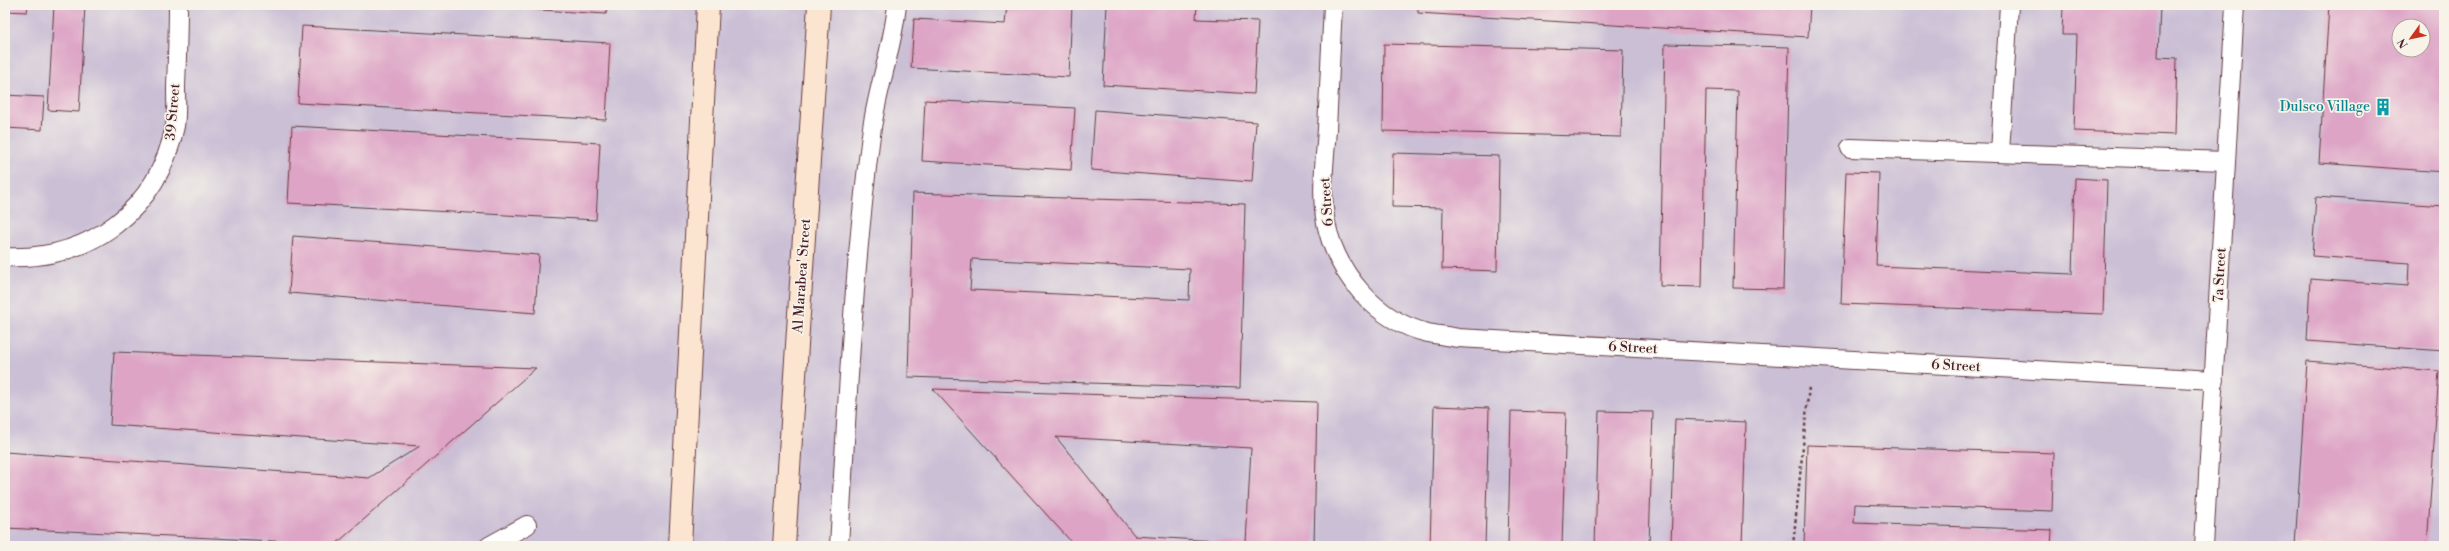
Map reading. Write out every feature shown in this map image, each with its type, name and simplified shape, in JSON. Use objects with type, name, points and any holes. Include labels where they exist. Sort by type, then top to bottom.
[{"type":"main road","points":[[680,546],[708,5]]},
{"type":"main road","name":"Al Marabea' Street","points":[[784,546],[819,5]]},
{"type":"lane","name":"39 Street","points":[[5,257],[47,256],[72,250],[96,239],[117,224],[134,208],[149,190],[170,147],[175,124],[178,5]]},
{"type":"lane","points":[[839,546],[853,310],[862,206],[871,133],[897,5]]},
{"type":"lane","name":"6 Street","points":[[1333,5],[1323,190],[1326,222],[1334,252],[1350,279],[1372,303],[1397,321],[1427,333],[1458,338],[2214,380]]},
{"type":"lane","points":[[2000,153],[2009,5]]},
{"type":"lane","name":"7a Street","points":[[2204,546],[2235,5]]},
{"type":"lane","points":[[1850,148],[2226,161]]},
{"type":"lane","points":[[489,546],[527,526]]},
{"type":"path","points":[[1793,546],[1812,358]]},
{"type":"shaded area","points":[[5,5],[2444,5],[2444,546],[5,546]]},
{"type":"building","points":[[5,5],[28,5],[27,12],[5,11]]},
{"type":"building","points":[[54,5],[85,5],[79,112],[48,110]]},
{"type":"building","points":[[460,5],[607,5],[606,14]]},
{"type":"building","points":[[1007,5],[1072,5],[1069,77],[911,68],[914,19],[1005,24]]},
{"type":"building","points":[[1107,5],[1197,5],[1196,19],[1258,21],[1254,94],[1103,85]]},
{"type":"building","points":[[1418,5],[1810,5],[1808,37],[1418,13]]},
{"type":"building","points":[[2063,5],[2160,5],[2158,57],[2177,58],[2175,135],[2074,131],[2077,35],[2062,35]]},
{"type":"building","name":"Dulsco Village","points":[[2329,5],[2444,5],[2444,172],[2319,163]]},
{"type":"building","points":[[302,26],[610,43],[606,120],[298,103]]},
{"type":"building","points":[[1384,44],[1623,50],[1621,137],[1383,131]]},
{"type":"building","points":[[1665,44],[1789,47],[1783,289],[1733,288],[1738,91],[1706,90],[1702,287],[1660,286]]},
{"type":"building","points":[[5,95],[44,97],[42,130],[5,128]]},
{"type":"building","points":[[925,100],[1075,108],[1071,170],[922,161]]},
{"type":"building","points":[[1095,110],[1256,122],[1252,182],[1091,170]]},
{"type":"building","points":[[292,126],[600,143],[596,220],[288,203]]},
{"type":"building","points":[[1393,153],[1499,156],[1497,271],[1442,269],[1443,208],[1392,207]]},
{"type":"building","points":[[1846,172],[1879,173],[1876,266],[2072,274],[2075,178],[2107,180],[2103,314],[1841,304]]},
{"type":"building","points":[[913,193],[1245,204],[1240,388],[908,377]],"holes":[[[972,259],[1190,269],[1189,300],[970,290]]]},
{"type":"building","points":[[2316,197],[2444,206],[2444,351],[2307,341],[2310,279],[2408,286],[2409,263],[2312,256]]},
{"type":"building","points":[[293,236],[539,255],[535,313],[289,293]]},
{"type":"building","points":[[114,352],[536,368],[336,544],[5,528],[5,452],[369,478],[420,446],[110,425]]},
{"type":"building","points":[[2307,361],[2439,371],[2427,546],[2295,546]]},
{"type":"building","points":[[933,389],[1317,402],[1314,546],[1075,546]],"holes":[[[1056,437],[1251,448],[1246,543],[1135,536]]]},
{"type":"building","points":[[1434,406],[1489,408],[1485,546],[1430,546]]},
{"type":"building","points":[[1511,411],[1566,413],[1562,546],[1508,546]]},
{"type":"building","points":[[1599,411],[1653,412],[1649,546],[1595,546]]},
{"type":"building","points":[[1675,419],[1746,422],[1742,546],[1671,546]]},
{"type":"building","points":[[1807,445],[2054,453],[2052,511],[1855,504],[1854,523],[2052,530],[2051,546],[1804,546]]},
{"type":"place","name":"Dulsco Village","points":[[2383,107]]}]
